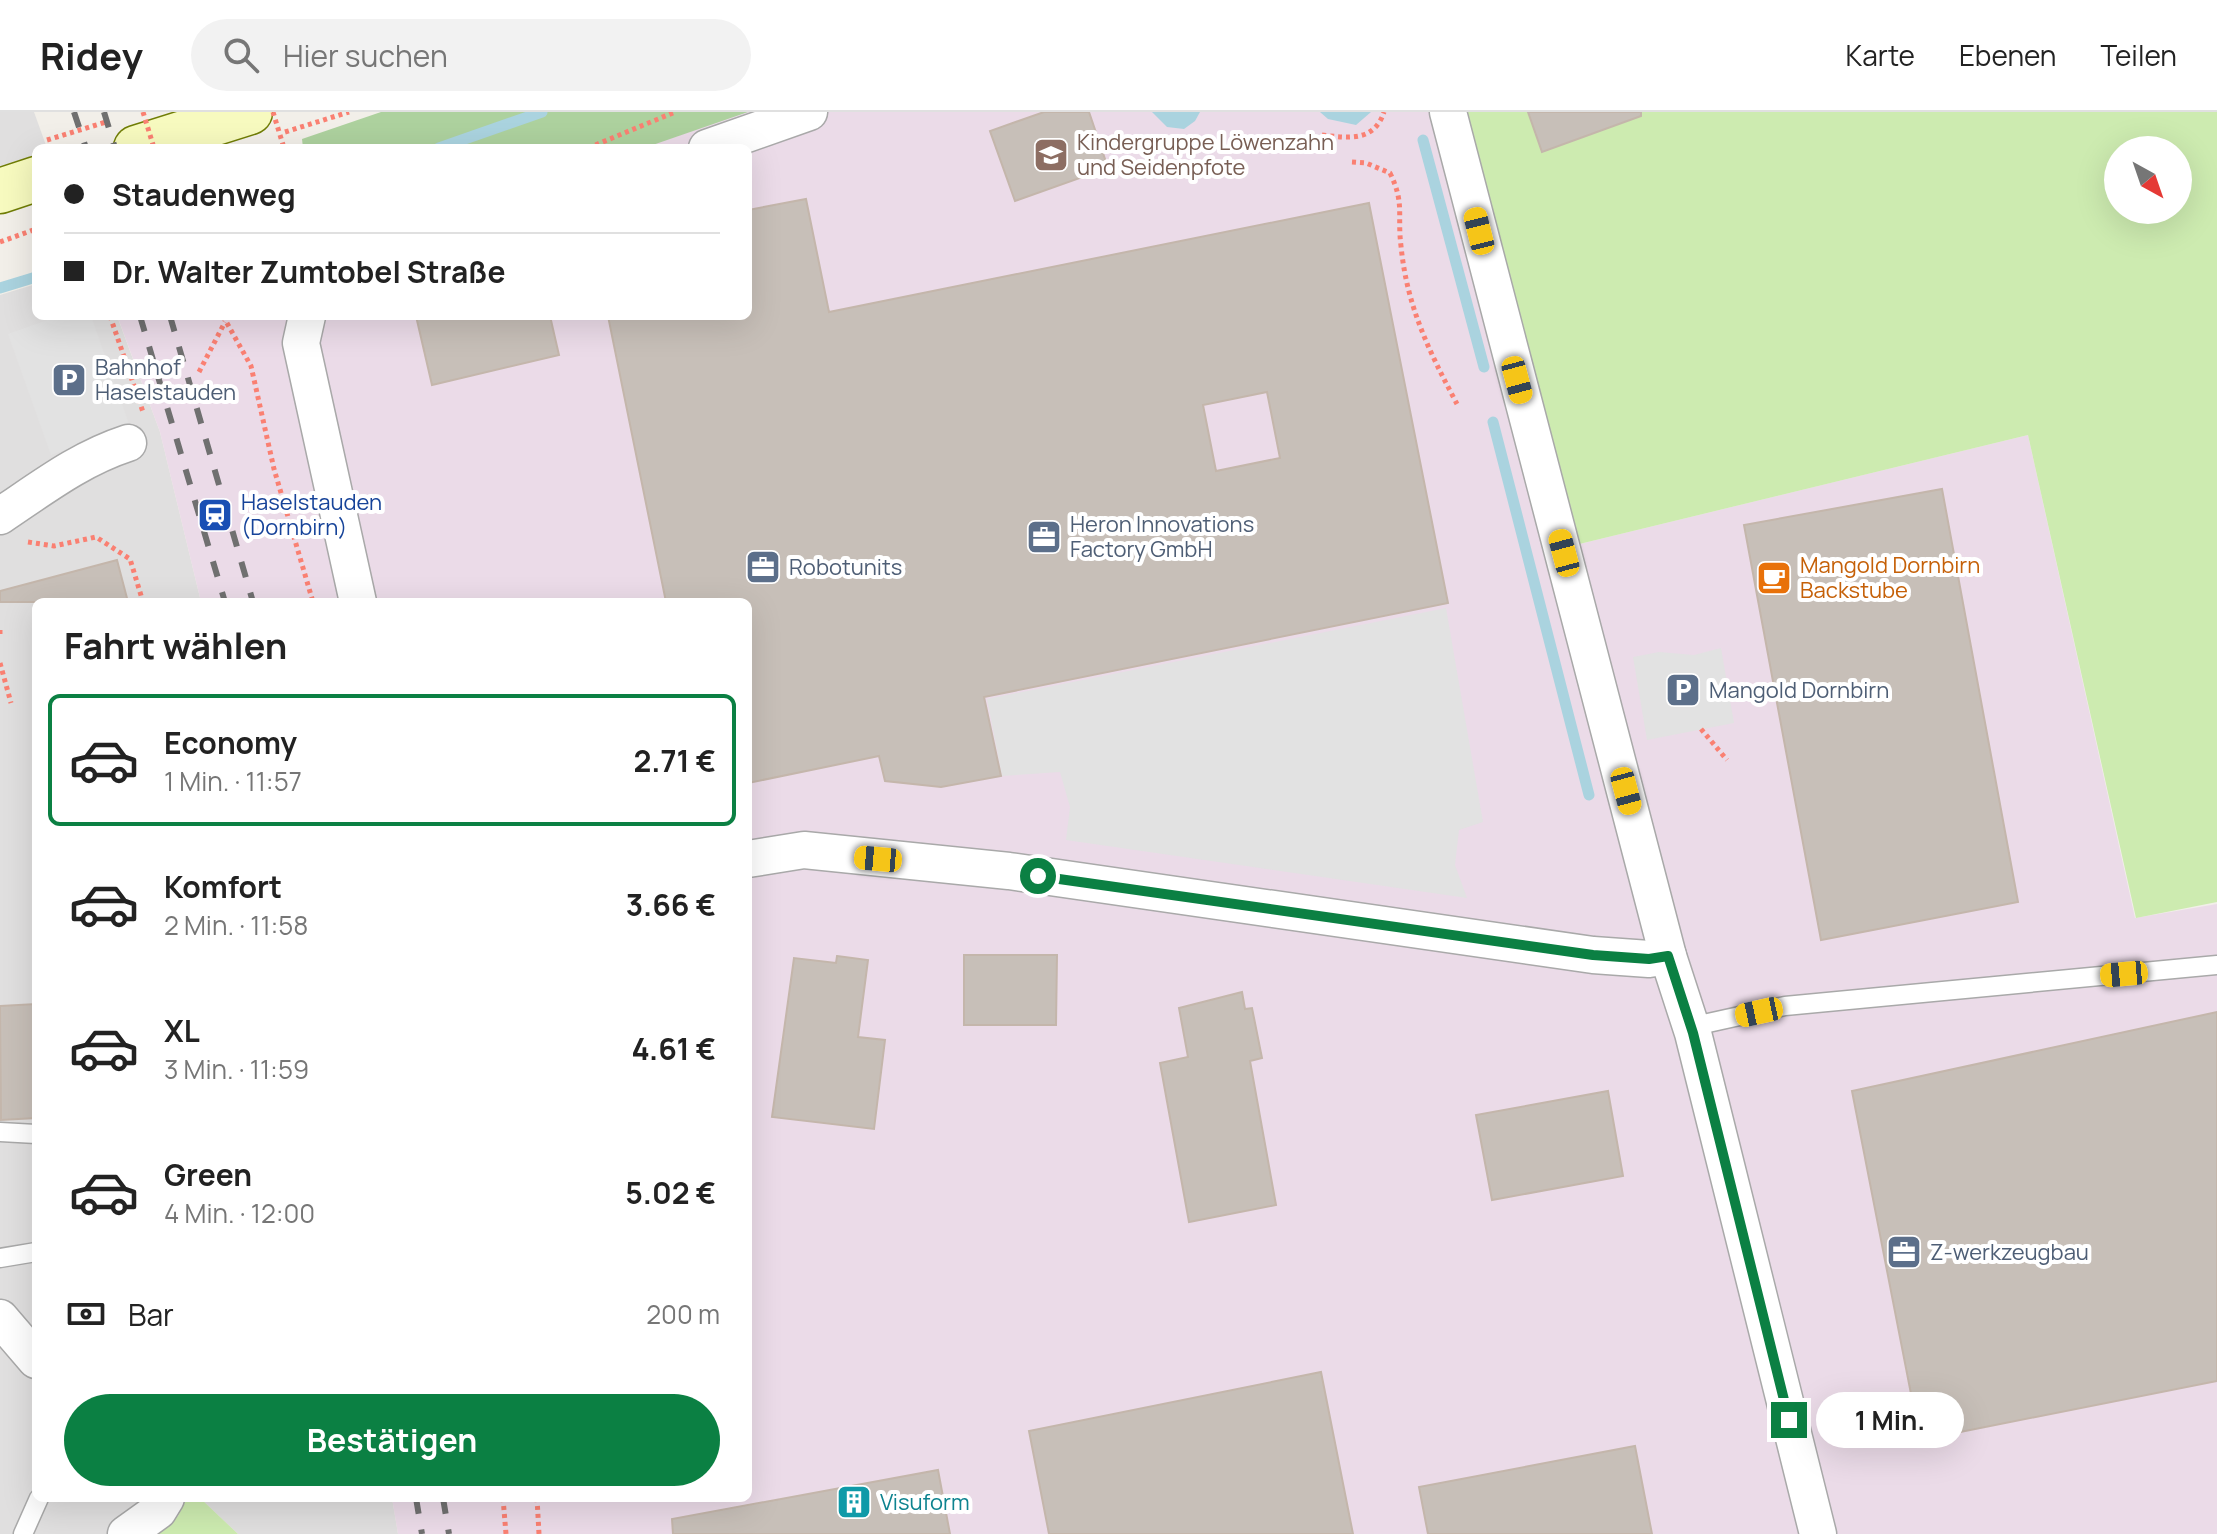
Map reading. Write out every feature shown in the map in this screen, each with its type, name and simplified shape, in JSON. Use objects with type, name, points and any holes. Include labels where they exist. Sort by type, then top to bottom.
[{"type":"main road","points":[[123,134],[264,123]]},
{"type":"main road","points":[[0,191],[32,166]]},
{"type":"street","points":[[718,144],[809,112]]},
{"type":"street","points":[[1448,112],[1668,956],[1693,1033],[1818,1534]]},
{"type":"street","points":[[306,320],[301,343],[357,598]]},
{"type":"street","points":[[8,528],[115,439]]},
{"type":"street","points":[[752,858],[804,850],[1009,871],[1593,955],[1649,959],[1668,956]]},
{"type":"street","points":[[0,1318],[32,1355]]},
{"type":"street","points":[[126,1534],[158,1511],[164,1502]]},
{"type":"lane","points":[[1693,1033],[1708,1023],[1785,1006],[2217,965]]},
{"type":"lane","points":[[0,1132],[32,1134]]},
{"type":"lane","points":[[0,1258],[32,1253]]},
{"type":"lane","points":[[23,1534],[37,1502]]},
{"type":"path","points":[[143,112],[153,144]]},
{"type":"path","points":[[273,112],[283,144]]},
{"type":"path","points":[[264,123],[349,112]]},
{"type":"path","points":[[598,144],[675,112]]},
{"type":"path","points":[[1322,135],[1363,137],[1374,130],[1384,112]]},
{"type":"path","points":[[92,144],[123,134]]},
{"type":"path","points":[[1352,162],[1366,163],[1390,173],[1401,195],[1401,246],[1420,335],[1457,404]]},
{"type":"path","points":[[0,242],[32,230]]},
{"type":"path","points":[[110,320],[115,439]]},
{"type":"path","points":[[199,372],[223,320]]},
{"type":"path","points":[[225,320],[251,366],[274,469],[312,598]]},
{"type":"path","points":[[8,528],[54,546],[96,537],[130,559],[142,598]]},
{"type":"path","points":[[0,630],[0,637]]},
{"type":"path","points":[[0,663],[11,703]]},
{"type":"path","points":[[1701,729],[1727,760]]},
{"type":"path","points":[[503,1502],[506,1534]]},
{"type":"path","points":[[537,1502],[539,1534]]},
{"type":"shaded area","points":[[0,112],[34,112],[46,144],[32,144],[32,199],[0,209]]},
{"type":"shaded area","points":[[688,112],[1454,112],[1567,547],[2028,435],[2135,918],[2217,904],[2217,1534],[398,1534],[393,1502],[752,1502],[752,598],[200,598],[160,432],[119,320],[752,320],[752,144],[599,144]]},
{"type":"shaded area","points":[[32,285],[32,320],[118,320],[160,432],[200,598],[32,598],[32,1502],[185,1502],[178,1516],[154,1534],[0,1534],[0,295]]},
{"type":"shaded area","name":"Bahnhof Haselstauden","points":[[48,320],[92,320],[130,427],[51,455],[8,334]]},
{"type":"shaded area","points":[[1446,608],[1483,822],[1459,830],[1455,865],[1467,898],[1066,840],[1070,807],[1060,772],[1002,776],[987,699]]},
{"type":"shaded area","name":"Mangold Dornbirn","points":[[1721,648],[1734,723],[1647,740],[1633,657],[1659,652],[1694,655]]},
{"type":"shaded area","points":[[204,1502],[393,1502],[398,1534],[238,1534]]},
{"type":"green space","points":[[381,112],[748,112],[656,144],[303,144],[302,139]]},
{"type":"green space","points":[[1454,112],[2217,112],[2217,902],[2136,918],[2028,435],[1567,547]]},
{"type":"green space","points":[[185,1502],[204,1502],[238,1534],[154,1534],[178,1516]]},
{"type":"water","points":[[1152,112],[1200,112],[1195,121],[1184,129],[1167,127]]},
{"type":"water","points":[[1320,112],[1371,112],[1356,125],[1328,119]]},
{"type":"building","points":[[1044,112],[1089,112],[1108,168],[1015,201],[990,131]]},
{"type":"building","points":[[1528,112],[1641,112],[1641,116],[1542,152]]},
{"type":"building","name":"Heron Innovations Factory GmbH","points":[[806,199],[829,312],[1369,203],[1448,603],[984,697],[1001,776],[941,787],[885,781],[879,756],[752,782],[752,598],[665,598],[609,320],[752,320],[752,209]],"holes":[[[1267,392],[1280,458],[1216,471],[1203,405]]]},
{"type":"building","points":[[417,320],[551,320],[559,355],[432,385]]},
{"type":"building","name":"Mangold Dornbirn Backstube","points":[[1942,489],[2018,902],[1821,940],[1744,525]]},
{"type":"building","points":[[117,560],[127,598],[32,598],[32,602],[0,602],[0,591]]},
{"type":"building","points":[[964,955],[1057,955],[1056,1025],[964,1025]]},
{"type":"building","points":[[837,956],[868,960],[858,1037],[885,1040],[874,1129],[772,1117],[794,958],[836,963]]},
{"type":"building","points":[[1242,992],[1245,1009],[1252,1008],[1262,1058],[1250,1061],[1276,1205],[1189,1222],[1160,1063],[1188,1057],[1179,1008]]},
{"type":"building","points":[[32,1004],[32,1118],[1,1120],[0,1006]]},
{"type":"building","points":[[2217,1012],[2217,1381],[1920,1440],[1852,1091]]},
{"type":"building","points":[[1608,1091],[1623,1176],[1492,1200],[1476,1115]]},
{"type":"building","points":[[1321,1372],[1353,1534],[1049,1534],[1029,1431]]},
{"type":"building","points":[[1635,1446],[1652,1534],[1428,1534],[1419,1487]]},
{"type":"building","name":"Visuform","points":[[938,1470],[950,1534],[673,1534],[672,1519]]},
{"type":"waterway","points":[[450,144],[542,112]]},
{"type":"waterway","points":[[1423,140],[1484,367]]},
{"type":"waterway","points":[[0,288],[32,278]]},
{"type":"waterway","points":[[1493,422],[1589,795]]},
{"type":"railway","points":[[74,112],[85,144]]},
{"type":"railway","points":[[104,112],[114,144]]},
{"type":"railway","points":[[141,320],[224,598]]},
{"type":"railway","points":[[171,320],[252,598]]},
{"type":"railway","points":[[417,1502],[422,1534]]},
{"type":"railway","points":[[444,1502],[449,1534]]},
{"type":"place","name":"Kindergruppe Löwenzahn und Seidenpfote","points":[[1051,155]]},
{"type":"place","name":"Bahnhof Haselstauden","points":[[69,380]]},
{"type":"place","name":"Haselstauden (Dornbirn)","points":[[215,515]]},
{"type":"place","name":"Heron Innovations Factory GmbH","points":[[1044,537]]},
{"type":"place","name":"Robotunits","points":[[763,567]]},
{"type":"place","name":"Mangold Dornbirn Backstube","points":[[1774,578]]},
{"type":"place","name":"Mangold Dornbirn","points":[[1683,690]]},
{"type":"place","name":"Z-werkzeugbau","points":[[1904,1252]]},
{"type":"place","name":"Visuform","points":[[854,1502]]},
{"type":"route","points":[[1038,876],[1424,933],[1533,943],[1593,955],[1649,959],[1668,956],[1693,1033],[1789,1420]]}]
